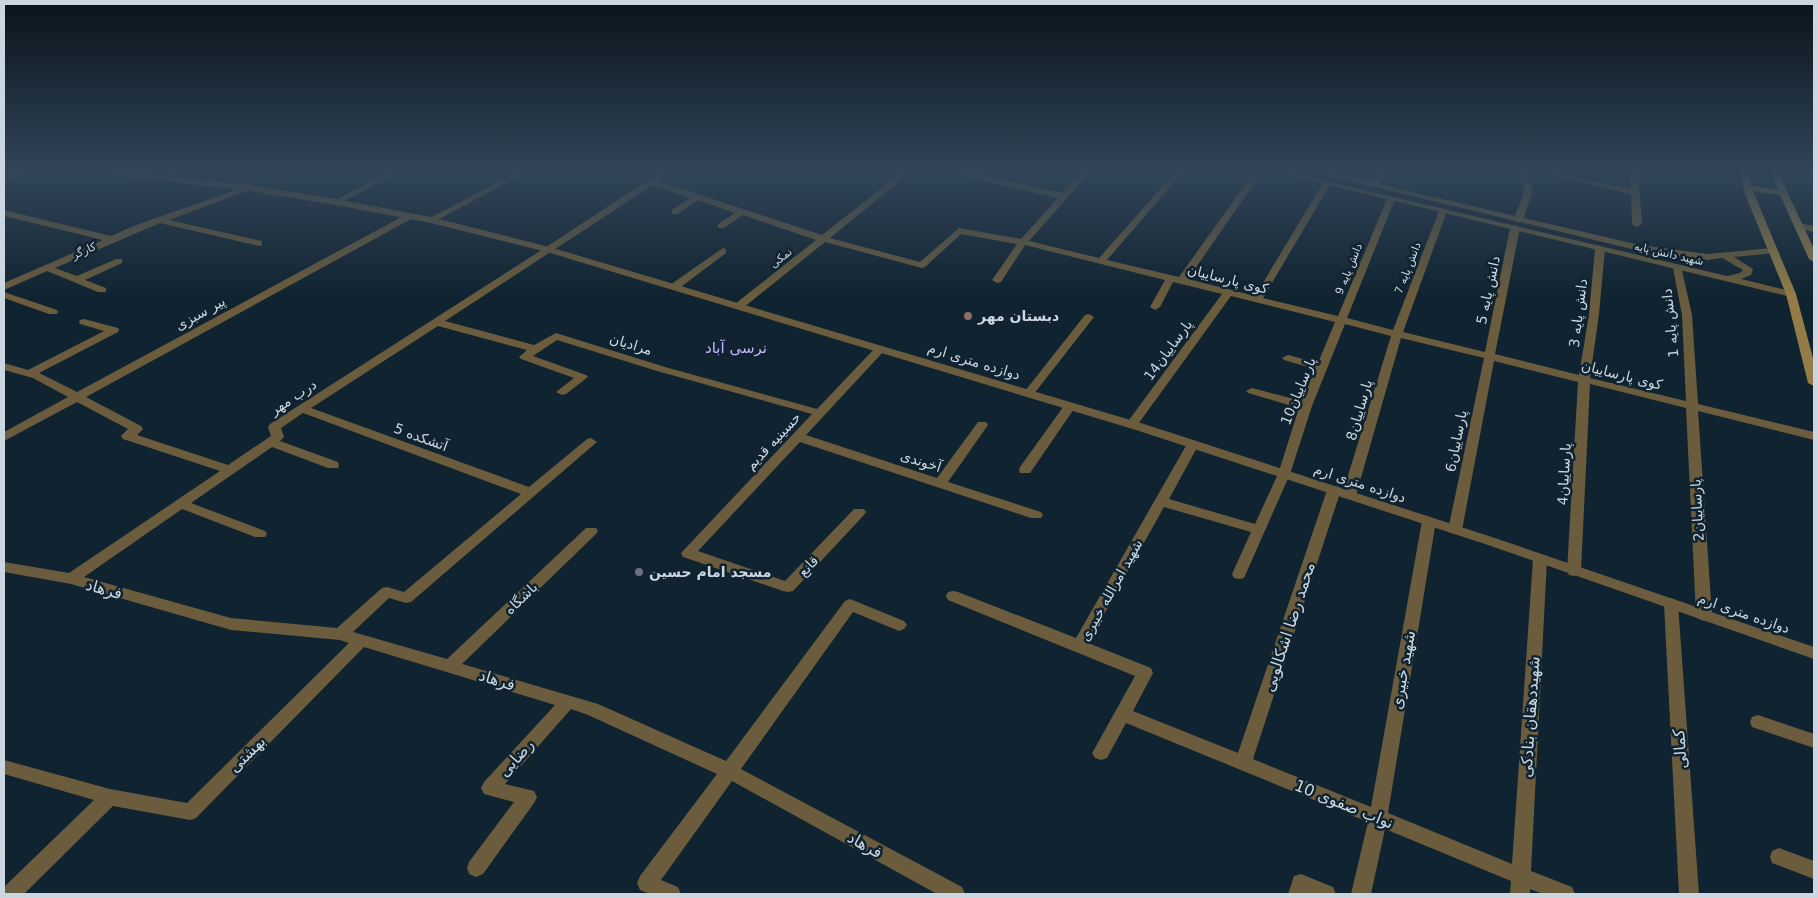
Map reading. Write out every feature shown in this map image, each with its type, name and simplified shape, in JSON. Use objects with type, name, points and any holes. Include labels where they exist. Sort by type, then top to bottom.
[{"type":"main road","points":[[1758,214],[1791,294],[1814,383]]},
{"type":"main road","points":[[1794,214],[1814,259]]},
{"type":"street","points":[[8,214],[112,239]]},
{"type":"street","name":"کارگر","points":[[4,287],[112,239],[176,214]]},
{"type":"street","name":"دوازده متری ارم","points":[[399,214],[431,220],[550,250],[1132,424],[1540,558],[1814,653]]},
{"type":"street","points":[[431,220],[443,214]]},
{"type":"street","name":"درب مهر","points":[[71,580],[278,437],[274,428],[604,214]]},
{"type":"street","points":[[721,226],[739,214]]},
{"type":"street","name":"کوی پارساییان","points":[[748,214],[823,239],[922,265],[959,231],[1023,242],[1814,436]]},
{"type":"street","name":"نمکی","points":[[739,306],[854,214]]},
{"type":"street","points":[[996,280],[1023,242],[1047,214]]},
{"type":"street","points":[[1101,261],[1142,214]]},
{"type":"street","points":[[1181,282],[1229,214]]},
{"type":"street","points":[[1257,300],[1309,214]]},
{"type":"street","name":"دانش پایه 9","points":[[1342,321],[1386,214]]},
{"type":"street","name":"دانش پایه 7","points":[[1397,334],[1442,214]]},
{"type":"street","name":"شهید دانش پایه","points":[[1459,214],[1688,256],[1725,256],[1772,251]]},
{"type":"street","name":"شهید دانش پایه","points":[[1479,214],[1600,249],[1791,294]]},
{"type":"street","name":"دانش پایه 5","points":[[1488,357],[1516,224],[1520,214]]},
{"type":"street","points":[[1637,214],[1637,224]]},
{"type":"street","name":"پیر سبزی","points":[[4,437],[410,216]]},
{"type":"street","points":[[158,220],[259,243]]},
{"type":"street","points":[[1799,226],[1814,229]]},
{"type":"street","name":"دانش پایه 3","points":[[1584,380],[1594,314],[1600,249]]},
{"type":"street","points":[[674,287],[723,251]]},
{"type":"street","points":[[1724,278],[1743,276],[1748,273],[1748,269],[1725,256]]},
{"type":"street","points":[[77,280],[119,261]]},
{"type":"street","points":[[47,268],[102,290]]},
{"type":"street","name":"دانش پایه 1","points":[[1678,268],[1687,315],[1691,406]]},
{"type":"street","points":[[1155,307],[1170,279]]},
{"type":"street","name":"پارساییان14","points":[[1132,424],[1228,293]]},
{"type":"street","points":[[4,295],[53,312]]},
{"type":"street","points":[[1029,394],[1089,317]]},
{"type":"street","name":"پارساییان10","points":[[1239,574],[1284,474],[1306,406],[1342,321]]},
{"type":"street","points":[[30,373],[114,330],[84,322]]},
{"type":"street","points":[[436,322],[536,349]]},
{"type":"street","name":"پارساییان8","points":[[1349,496],[1397,334]]},
{"type":"street","name":"مرادیان","points":[[536,349],[556,336],[820,413]]},
{"type":"street","points":[[536,349],[524,357],[582,377],[562,392]]},
{"type":"street","name":"حسینیه قدیم","points":[[688,553],[880,349]]},
{"type":"street","name":"پارساییان6","points":[[1454,530],[1488,357]]},
{"type":"street","points":[[1288,358],[1323,368]]},
{"type":"street","points":[[4,366],[30,373],[137,429],[127,436],[230,470]]},
{"type":"street","name":"پارساییان4","points":[[1574,570],[1584,380]]},
{"type":"street","points":[[1252,390],[1306,406]]},
{"type":"street","points":[[1025,470],[1070,406]]},
{"type":"street","name":"پارساییان2","points":[[1691,406],[1704,615]]},
{"type":"street","name":"آتشکده 5","points":[[302,409],[531,493]]},
{"type":"street","points":[[940,483],[982,425]]},
{"type":"street","name":"آخوندی","points":[[798,436],[1036,515]]},
{"type":"street","points":[[270,442],[333,465]]},
{"type":"street","points":[[340,634],[387,592],[406,598],[591,442]]},
{"type":"street","name":"شهید امرالله خبیری","points":[[1101,753],[1145,673],[1079,646],[1193,444]]},
{"type":"street","name":"محمد رضا اشکالویی","points":[[1243,764],[1334,490]]},
{"type":"street","points":[[1161,501],[1260,530]]},
{"type":"street","points":[[181,504],[260,534]]},
{"type":"street","name":"قانع","points":[[688,553],[788,586],[858,512]]},
{"type":"street","name":"شهید خبیری","points":[[1361,894],[1378,818],[1429,522]]},
{"type":"street","name":"باشگاه","points":[[450,666],[591,530]]},
{"type":"street","name":"شهیددهقان بنادکی","points":[[1520,885],[1540,558]]},
{"type":"street","name":"فرهاد","points":[[4,567],[71,580],[232,624],[340,634],[362,639],[592,709],[729,771],[955,894]]},
{"type":"street","points":[[953,596],[1079,646]]},
{"type":"street","name":"کمالی","points":[[1671,604],[1689,894]]},
{"type":"street","points":[[671,894],[647,882],[850,605],[899,625]]},
{"type":"street","name":"بهشتی","points":[[4,767],[110,797],[190,812],[362,639]]},
{"type":"street","name":"رضایی","points":[[476,868],[528,796],[490,788],[568,701]]},
{"type":"street","name":"نواب صفوی 10","points":[[1122,714],[1378,818],[1520,885],[1565,894]]},
{"type":"street","points":[[1758,722],[1814,741]]},
{"type":"street","points":[[11,894],[110,797]]},
{"type":"street","points":[[1779,857],[1814,870]]},
{"type":"street","points":[[1298,894],[1301,883],[1326,894]]},
{"type":"place","name":"دبستان مهر","points":[[968,316]]},
{"type":"place","name":"مسجد امام حسین","points":[[639,572]]},
{"type":"district","name":"نرسی آباد","points":[[736,348]]}]
